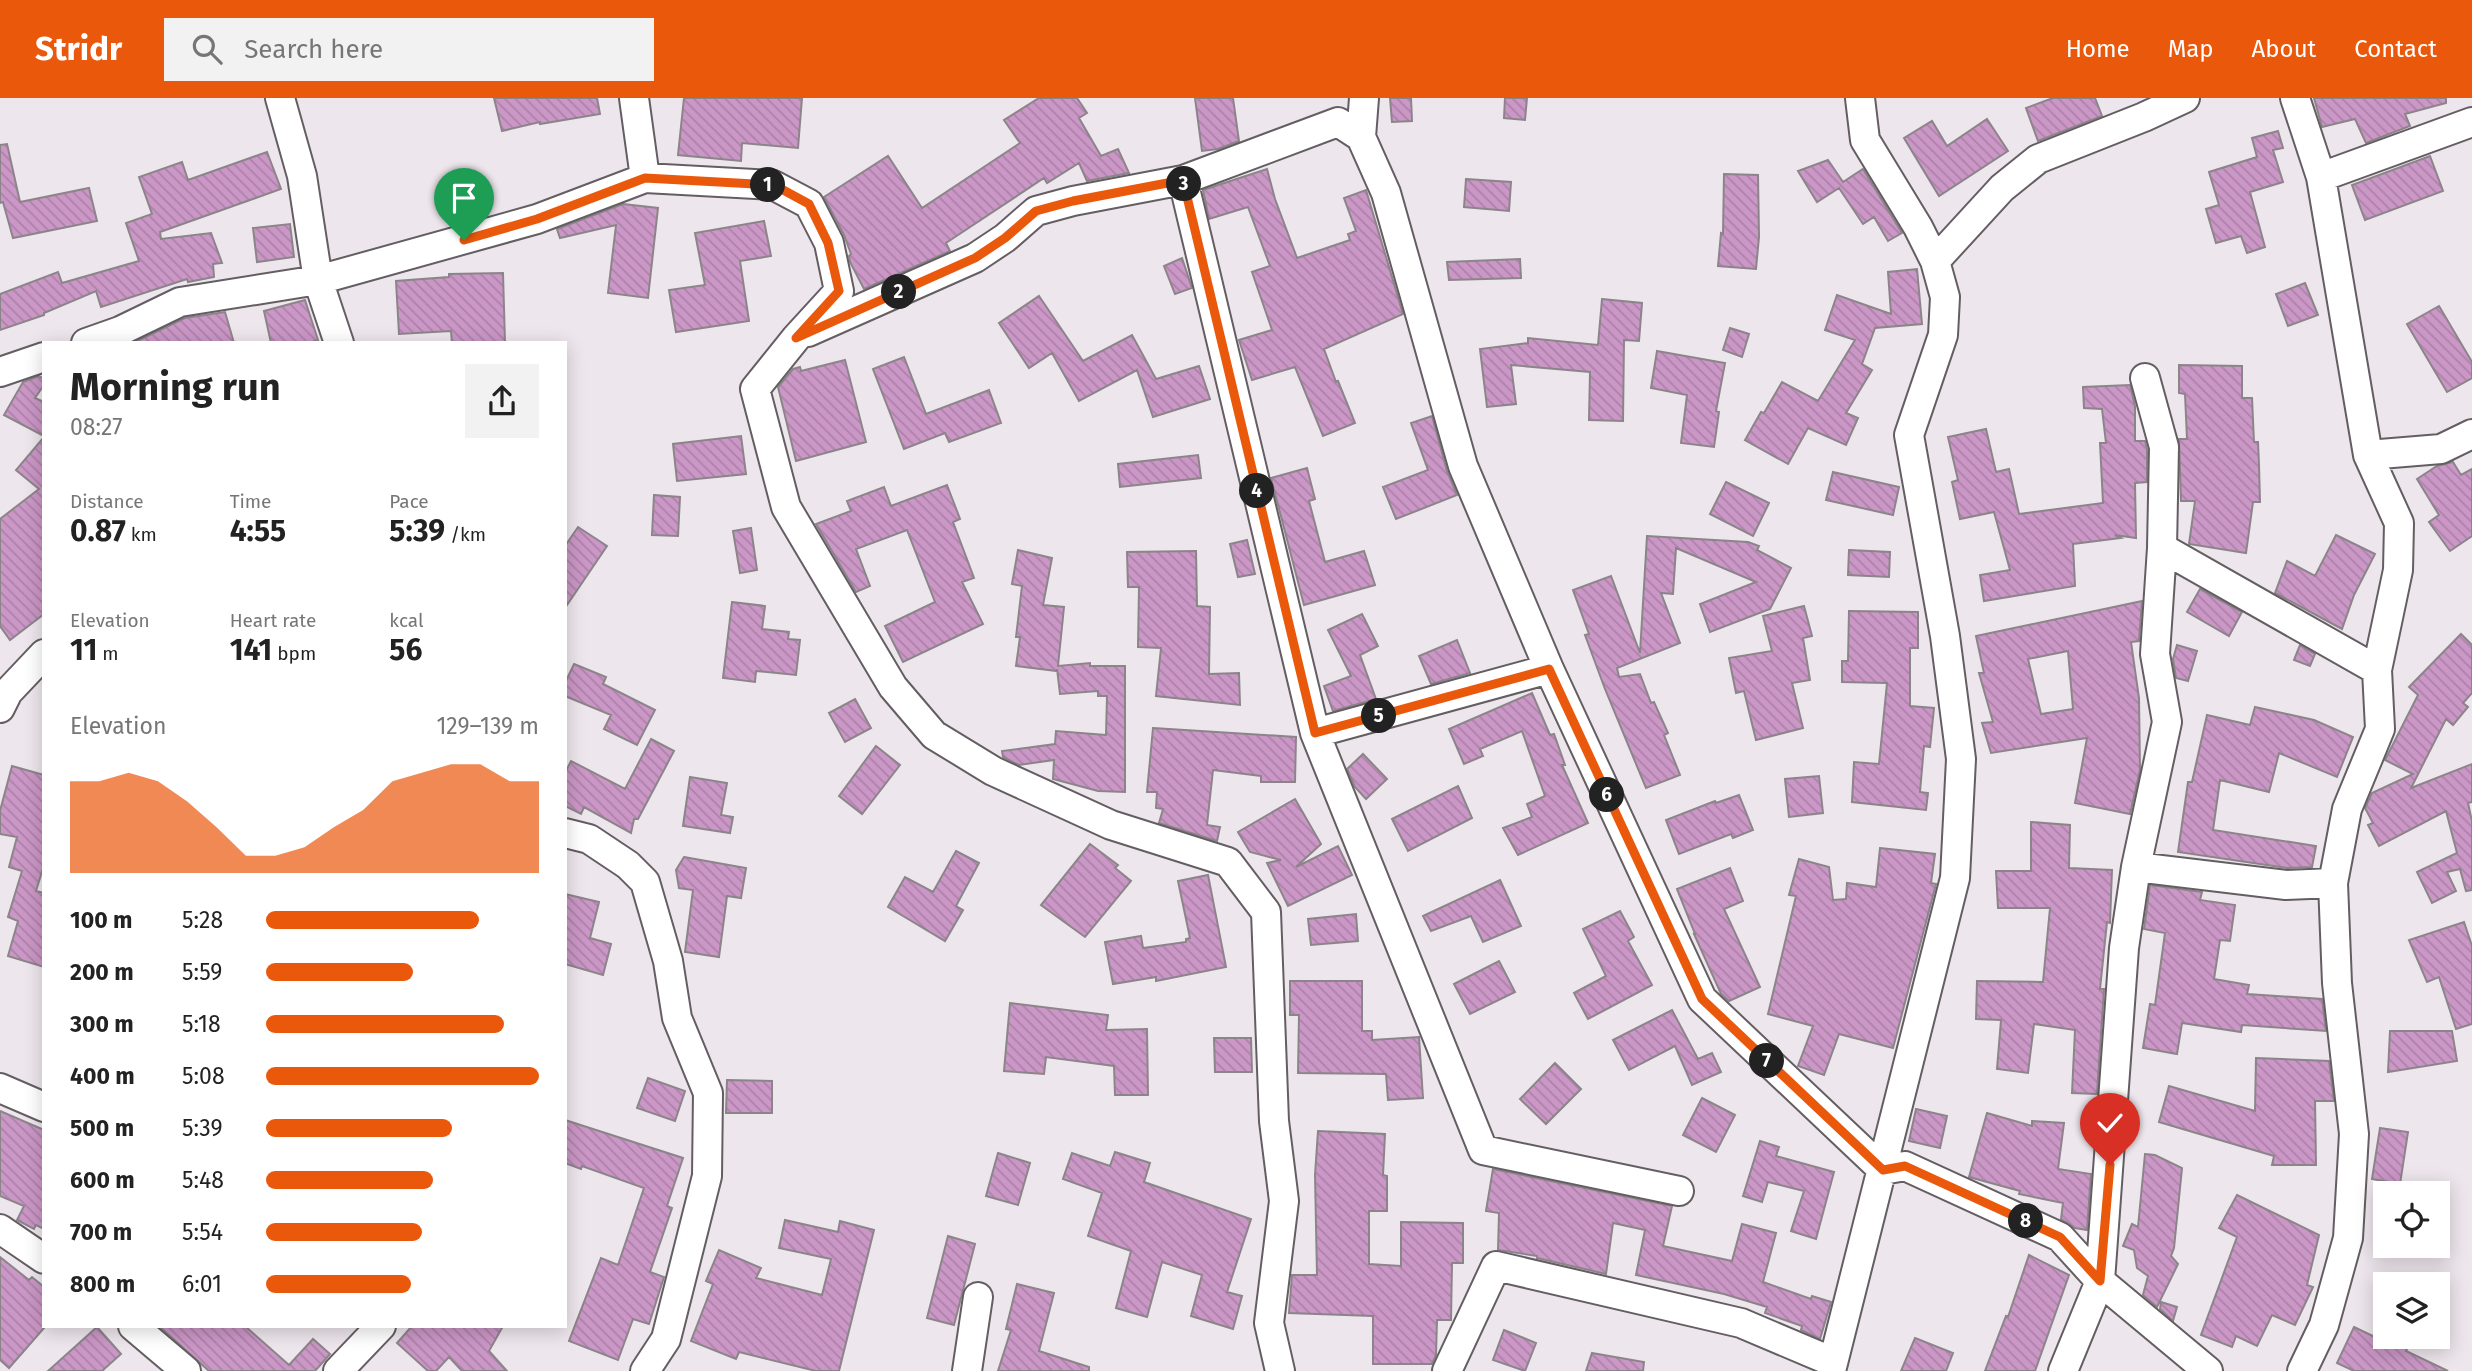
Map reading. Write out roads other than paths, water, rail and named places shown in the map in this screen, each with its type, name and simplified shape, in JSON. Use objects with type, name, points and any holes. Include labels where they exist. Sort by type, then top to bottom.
[{"type":"street","points":[[280,98],[302,176],[317,280],[338,341]]},
{"type":"street","points":[[634,98],[645,178]]},
{"type":"street","points":[[1364,98],[1361,137],[1386,193],[1463,466],[1549,669],[1702,999],[1883,1170]]},
{"type":"street","points":[[1447,1371],[1496,1266],[1741,1323],[1832,1367],[1955,878],[1961,760],[1945,636],[1909,435],[1943,335],[1945,297],[1935,261],[1865,140],[1860,98]]},
{"type":"street","points":[[1935,261],[2002,188],[2038,159],[2185,98]]},
{"type":"street","points":[[2295,98],[2321,177],[2368,455],[2399,523],[2398,570],[2377,670],[2380,730],[2347,809],[2333,883],[2337,983],[2354,1135],[2348,1238],[2324,1325],[2302,1371]]},
{"type":"street","points":[[796,338],[975,258],[1005,238],[1036,211],[1073,201],[1183,180],[1338,122],[1361,137]]},
{"type":"street","points":[[2321,177],[2472,122]]},
{"type":"street","points":[[92,341],[120,331],[180,302],[317,280],[537,219],[645,178],[774,185],[809,204],[828,243],[839,291],[755,388],[786,507],[893,687],[934,735],[993,771],[1111,825],[1228,863],[1266,912],[1274,1121],[1284,1201],[1269,1323],[1280,1371]]},
{"type":"street","points":[[1183,180],[1315,733],[1483,1150],[1679,1191]]},
{"type":"street","points":[[0,372],[42,358]]},
{"type":"street","points":[[2063,1371],[2100,1281],[2124,948],[2136,867],[2167,722],[2155,654],[2162,548],[2164,447],[2145,378]]},
{"type":"street","points":[[2368,455],[2441,449],[2472,434]]},
{"type":"street","points":[[2162,548],[2377,670]]},
{"type":"street","points":[[3,695],[42,656]]},
{"type":"street","points":[[1315,733],[1549,669]]},
{"type":"street","points":[[567,833],[589,839],[628,865],[645,883],[668,961],[677,1018],[708,1093],[708,1176],[666,1339],[645,1371]]},
{"type":"street","points":[[2136,867],[2286,886],[2333,883]]},
{"type":"street","points":[[0,1088],[42,1106]]},
{"type":"street","points":[[1883,1170],[1905,1166],[2060,1237],[2100,1281],[2208,1371]]},
{"type":"street","points":[[0,1229],[42,1258]]},
{"type":"street","points":[[967,1371],[978,1297]]},
{"type":"street","points":[[135,1328],[186,1371]]},
{"type":"street","points":[[338,1371],[379,1328]]}]
